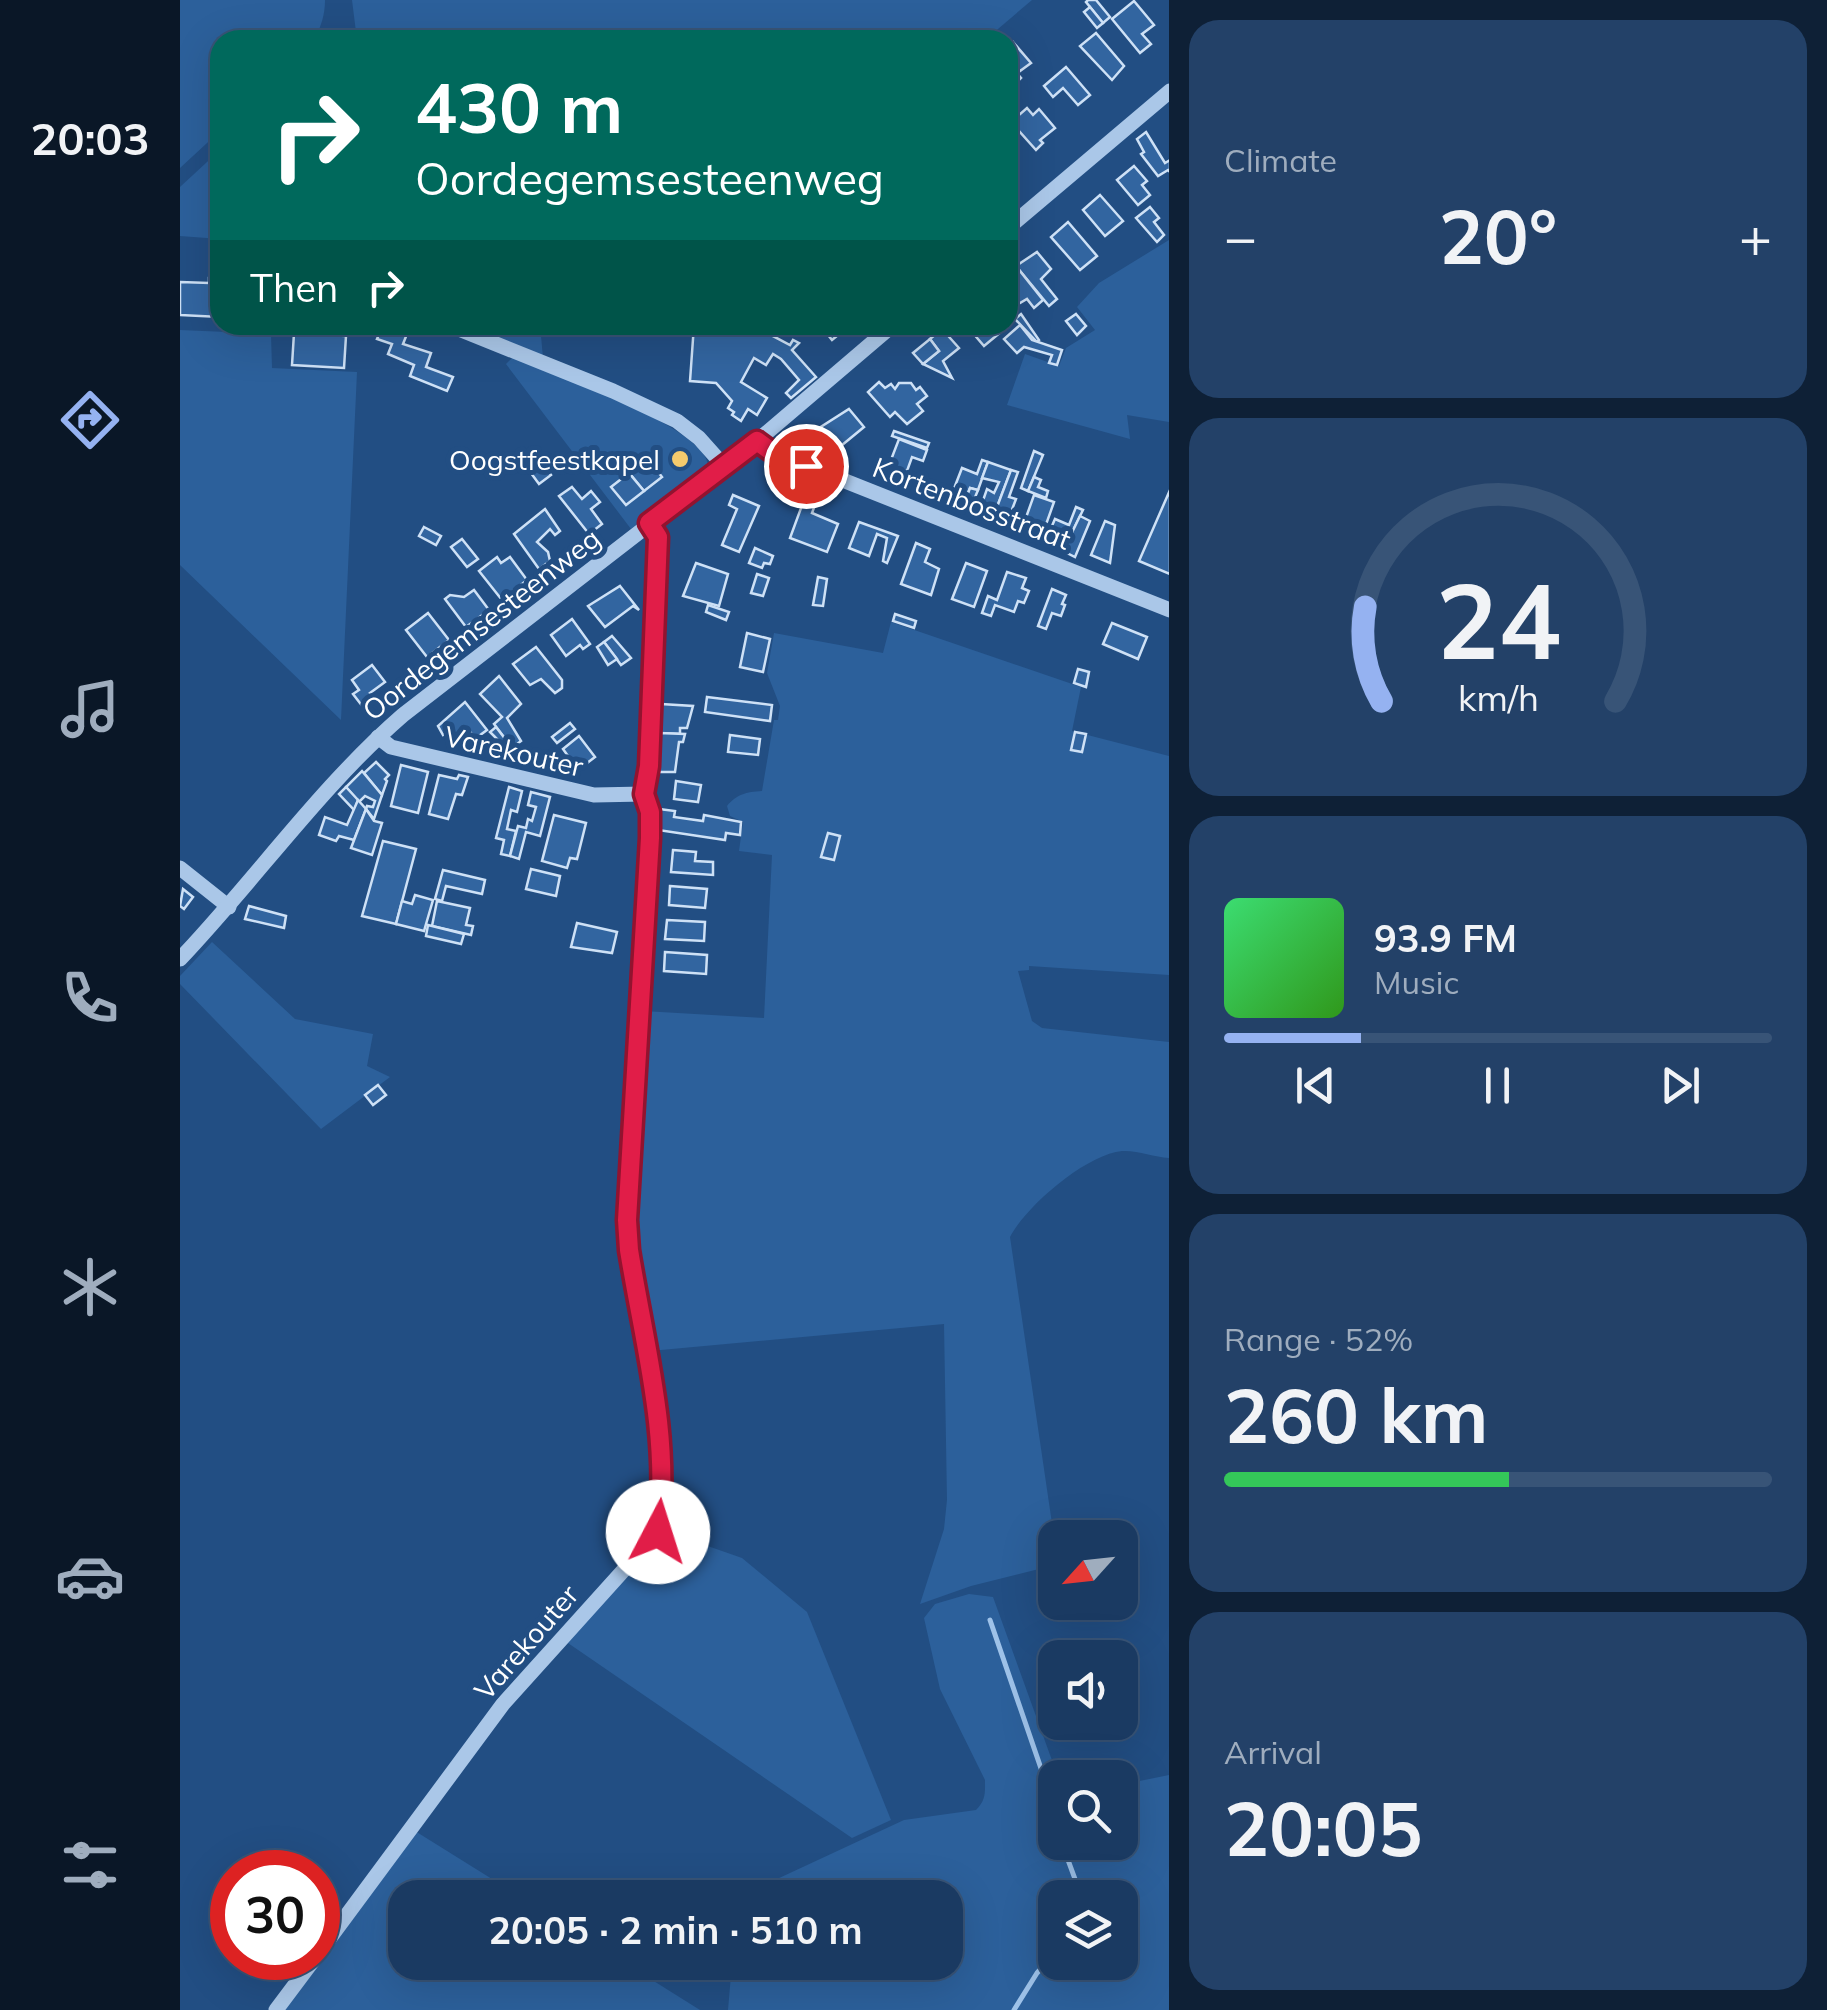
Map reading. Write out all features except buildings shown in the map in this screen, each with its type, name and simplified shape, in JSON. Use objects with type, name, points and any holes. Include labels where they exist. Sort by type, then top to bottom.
[{"type":"street","points":[[1018,220],[1169,92]]},
{"type":"street","points":[[474,335],[613,391],[677,422],[724,466]]},
{"type":"street","name":"Oordegemsesteenweg","points":[[180,959],[378,736],[757,441],[881,335]]},
{"type":"street","name":"Kortenbosstraat","points":[[757,441],[772,452],[1169,610]]},
{"type":"street","name":"Varekouter","points":[[340,1923],[502,1704],[658,1532],[663,1498],[662,1447],[627,1220],[650,825],[644,794],[649,766],[658,537],[649,523]]},
{"type":"street","name":"Varekouter","points":[[378,736],[391,747],[594,795],[644,794]]},
{"type":"street","points":[[180,868],[229,907]]},
{"type":"street","name":"Varekouter","points":[[276,2010],[298,1980]]},
{"type":"shaded area","points":[[180,0],[325,0],[318,30],[210,30],[210,140],[180,168]]},
{"type":"shaded area","points":[[352,0],[1032,0],[997,30],[356,30]]},
{"type":"shaded area","points":[[210,159],[210,238],[180,236],[180,187]]},
{"type":"shaded area","points":[[1169,240],[1169,422],[1127,415],[1130,439],[1007,405],[1025,354],[1059,366],[1066,348],[1095,330],[1077,307],[1099,283]]},
{"type":"shaded area","points":[[180,330],[210,331],[210,335],[271,335],[272,368],[357,372],[341,720],[180,565]]},
{"type":"shaded area","points":[[489,335],[541,335],[543,358]]},
{"type":"shaded area","points":[[515,355],[657,419],[702,452],[708,466],[631,529],[506,364]]},
{"type":"shaded area","points":[[891,622],[1081,687],[1072,731],[1169,756],[1169,975],[1029,966],[1029,970],[1018,971],[1032,1021],[1042,1028],[1169,1042],[1169,1158],[1122,1151],[1092,1161],[1043,1197],[1010,1237],[1051,1520],[1038,1520],[1038,1569],[920,1604],[944,1529],[947,1500],[944,1324],[650,1351],[632,1231],[643,1011],[764,1018],[772,855],[739,851],[743,822],[730,816],[727,806],[742,794],[762,791],[780,706],[767,673],[774,633],[883,653]]},
{"type":"shaded area","points":[[212,942],[295,1019],[373,1034],[367,1066],[390,1077],[321,1129],[180,984],[180,976]]},
{"type":"shaded area","points":[[669,1540],[702,1544],[742,1558],[807,1612],[891,1820],[852,1838],[565,1641],[654,1546]]},
{"type":"shaded area","points":[[969,1594],[993,1597],[1038,1722],[1038,1740],[1045,1740],[1052,1760],[1038,1760],[1038,1860],[1138,1860],[1138,1781],[1169,1775],[1169,2010],[728,2010],[731,1980],[963,1980],[963,1880],[775,1880],[904,1820],[976,1810],[982,1803],[985,1780],[940,1689],[924,1618],[935,1604]]},
{"type":"shaded area","points":[[415,1831],[494,1880],[388,1880],[388,1980],[652,1980],[700,2010],[282,2010],[304,1980],[340,1980],[340,1932]]},
{"type":"waterway","points":[[990,1620],[1038,1760]]},
{"type":"waterway","points":[[1068,1860],[1075,1880]]},
{"type":"waterway","points":[[1014,2010],[1038,1972]]},
{"type":"place","name":"Oogstfeestkapel","points":[[680,459]]},
{"type":"route","points":[[658,1532],[663,1498],[662,1447],[627,1220],[650,838],[650,812],[644,794],[649,766],[658,537],[649,523],[757,441],[806,466]]}]
